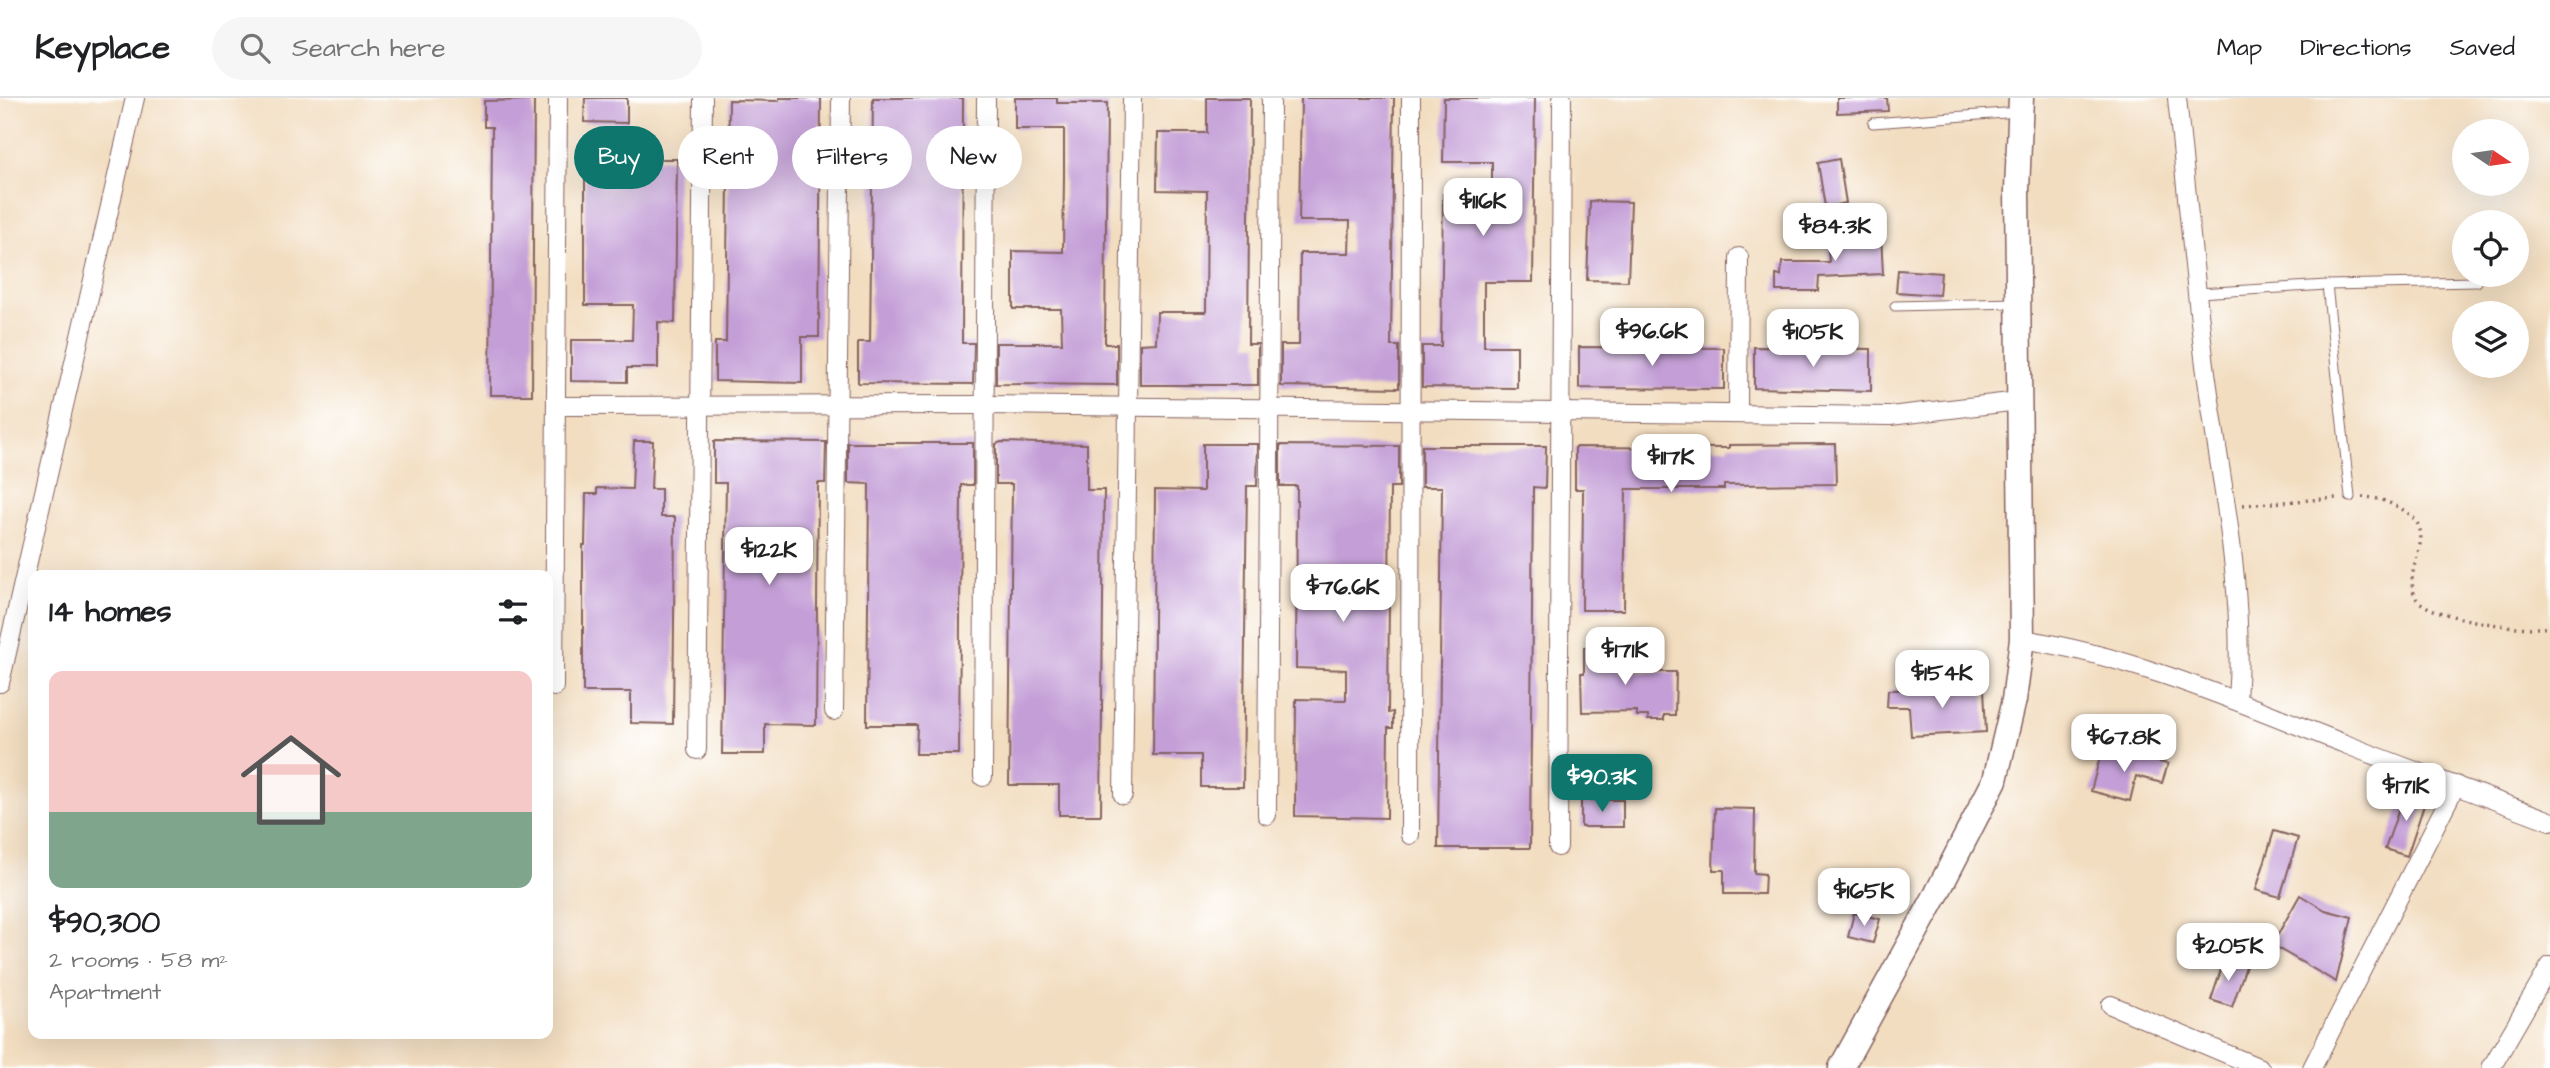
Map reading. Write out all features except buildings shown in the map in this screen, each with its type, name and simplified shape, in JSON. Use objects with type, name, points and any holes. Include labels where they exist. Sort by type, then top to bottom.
[{"type":"main road","points":[[1841,1068],[1936,895],[1995,780],[2014,700],[2022,639],[2017,190],[2021,105]]},
{"type":"street","points":[[0,683],[135,98]]},
{"type":"street","points":[[554,687],[558,98]]},
{"type":"street","points":[[697,750],[703,98]]},
{"type":"street","points":[[834,711],[841,98]]},
{"type":"street","points":[[983,778],[986,98]]},
{"type":"street","points":[[1123,795],[1132,98]]},
{"type":"street","points":[[1267,815],[1271,98]]},
{"type":"street","points":[[1410,835],[1411,98]]},
{"type":"street","points":[[1558,848],[1562,98]]},
{"type":"street","points":[[2177,98],[2204,357],[2227,506],[2241,654],[2237,699]]},
{"type":"street","points":[[1738,414],[1739,257]]},
{"type":"street","points":[[556,406],[984,405],[1890,416],[2019,401]]},
{"type":"street","points":[[2022,639],[2068,646],[2237,699],[2346,744],[2550,821]]},
{"type":"street","points":[[2312,1068],[2456,785]]},
{"type":"street","points":[[2491,1068],[2550,966]]},
{"type":"street","points":[[2111,1005],[2260,1068]]},
{"type":"lane","points":[[1873,123],[2021,105]]},
{"type":"lane","points":[[2199,293],[2327,285],[2452,282]]},
{"type":"lane","points":[[2327,285],[2350,497]]},
{"type":"lane","points":[[1895,306],[2018,303]]},
{"type":"path","points":[[2227,506],[2350,497],[2369,497],[2387,502],[2407,512],[2418,522],[2422,532],[2413,584],[2421,604],[2439,612],[2487,624],[2538,629],[2550,627]]}]
